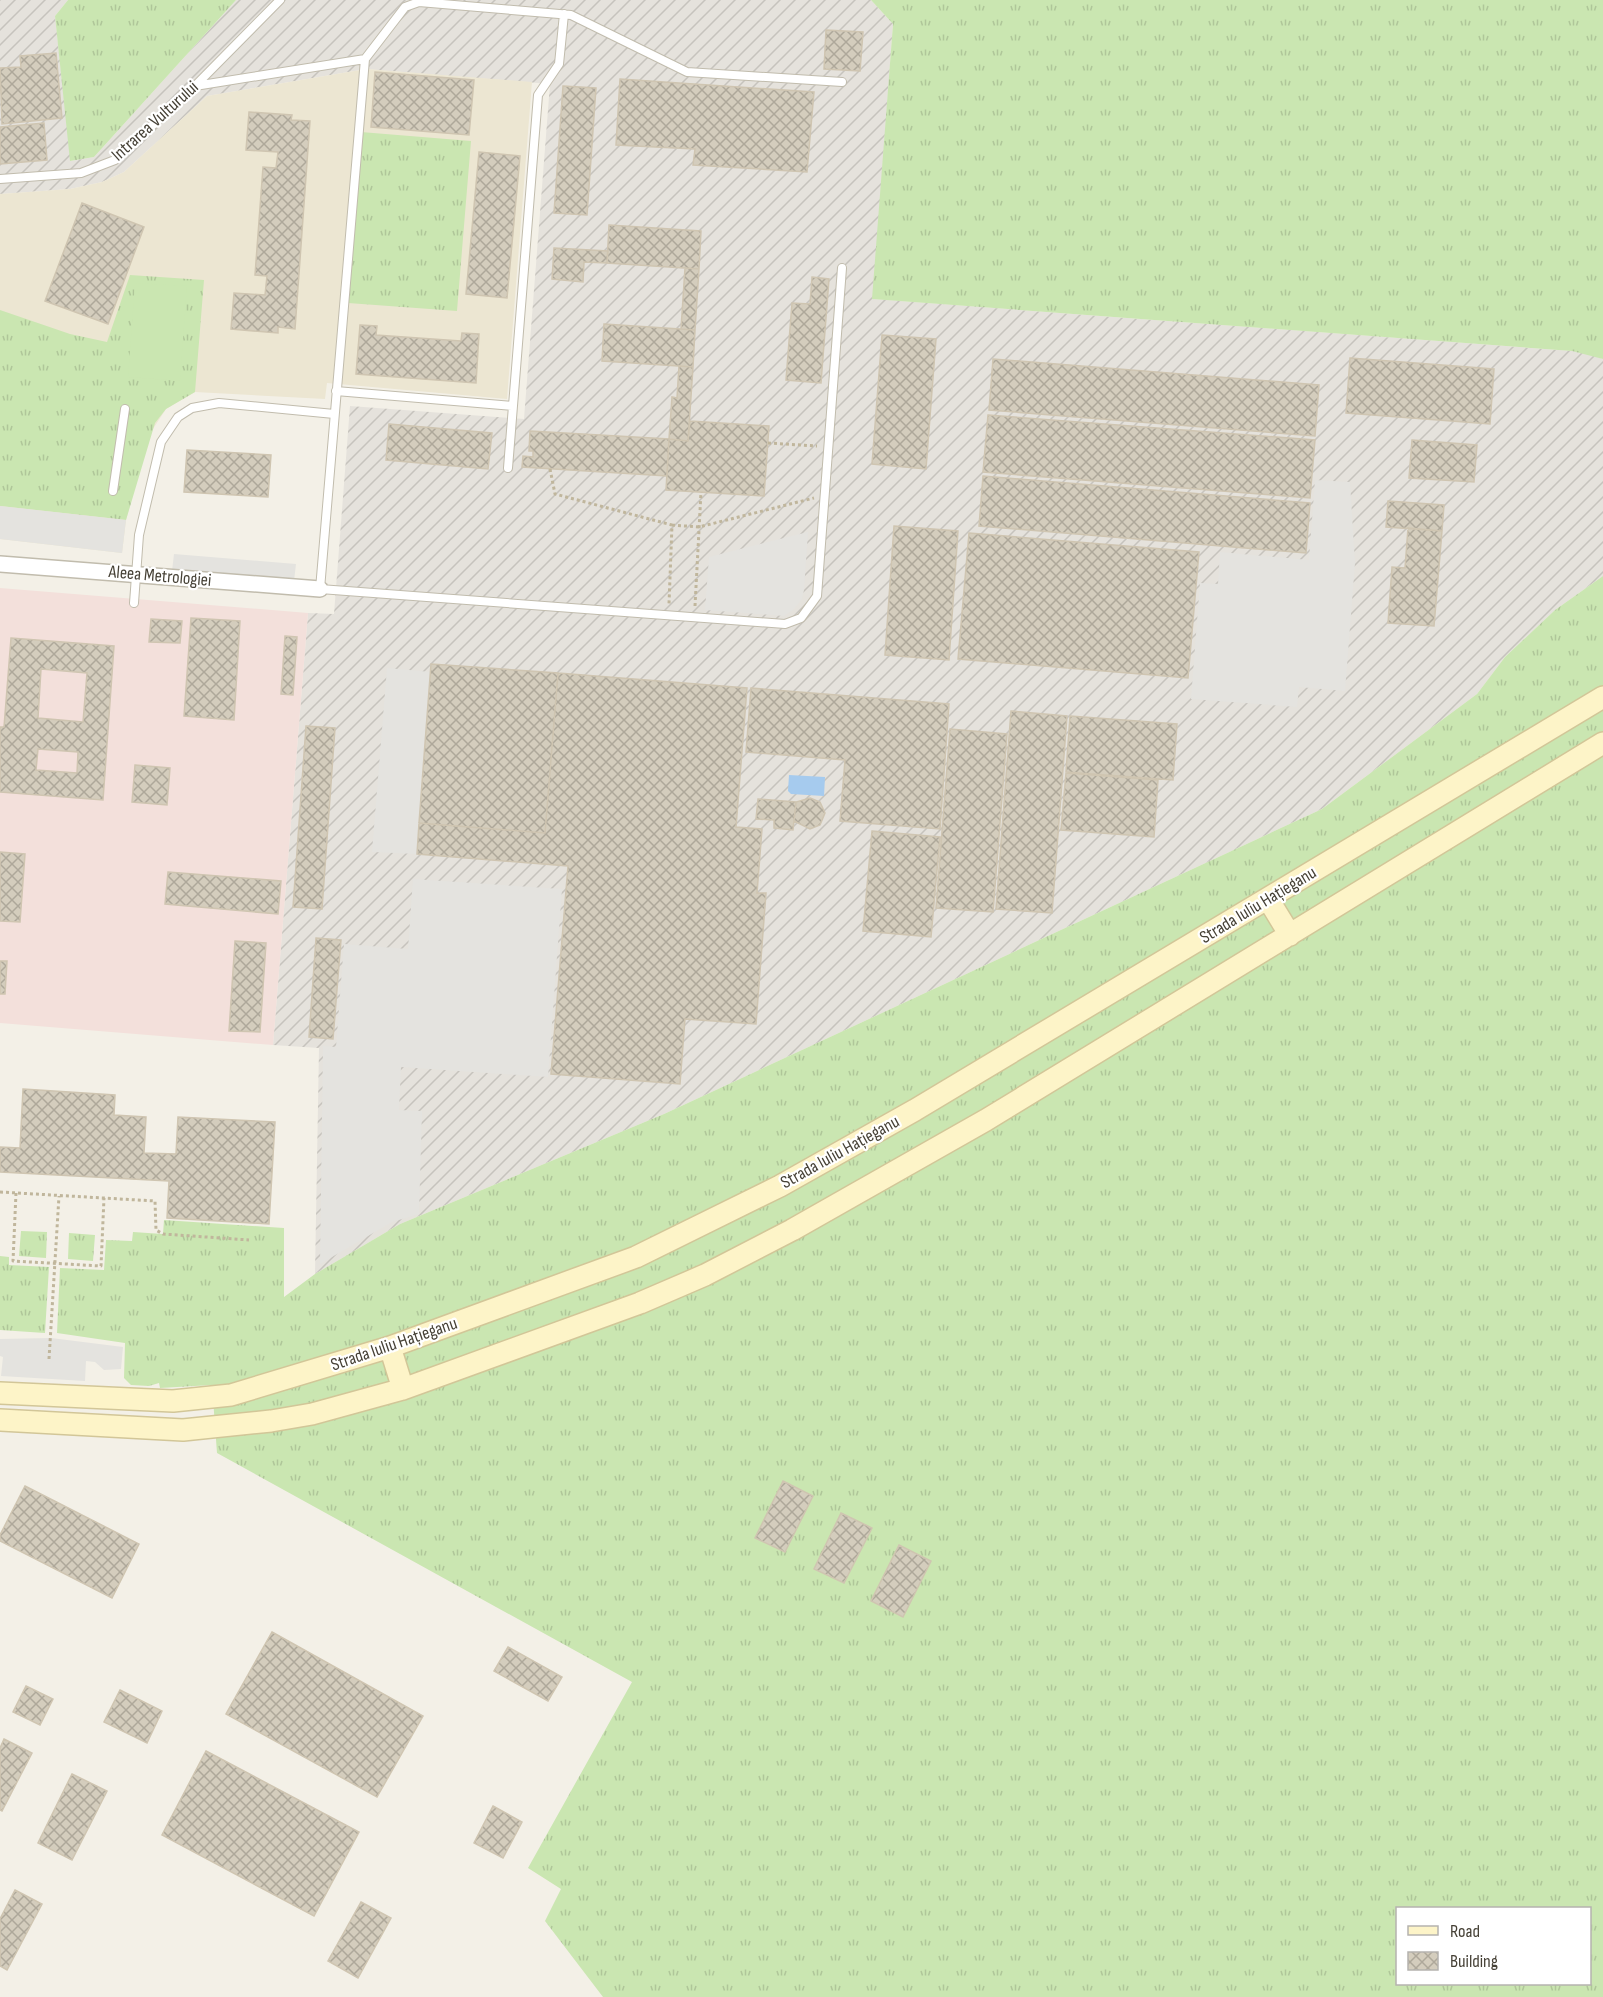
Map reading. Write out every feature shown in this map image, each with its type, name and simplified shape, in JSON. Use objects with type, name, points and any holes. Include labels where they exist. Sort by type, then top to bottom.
[{"type":"main road","name":"Strada Iuliu Hațieganu","points":[[0,1393],[150,1401],[206,1399],[244,1392],[390,1347],[593,1274],[729,1212],[924,1105],[1603,697]]},
{"type":"main road","points":[[0,1420],[157,1430],[223,1428],[312,1414],[403,1389],[640,1303],[746,1254],[986,1120],[1603,743]]},
{"type":"main road","points":[[1268,899],[1290,935]]},
{"type":"main road","points":[[390,1347],[403,1389]]},
{"type":"street","name":"Aleea Metrologiei","points":[[0,564],[320,589]]},
{"type":"lane","name":"Intrarea Vulturului","points":[[0,179],[81,173],[106,165],[195,86],[280,0]]},
{"type":"lane","points":[[842,82],[687,72],[579,18],[564,14],[410,4],[405,7],[365,59],[320,589],[785,624],[801,618],[817,596],[842,268]]},
{"type":"lane","points":[[508,468],[538,95],[559,64],[564,14]]},
{"type":"lane","points":[[195,86],[365,59]]},
{"type":"lane","points":[[336,391],[512,406]]},
{"type":"lane","points":[[134,603],[139,535],[161,441],[178,417],[201,405],[219,404],[334,414]]},
{"type":"lane","points":[[113,491],[125,409]]},
{"type":"path","points":[[768,443],[827,447]]},
{"type":"path","points":[[550,469],[555,494],[672,525],[699,527],[824,495]]},
{"type":"path","points":[[694,617],[701,492]]},
{"type":"path","points":[[668,615],[672,525]]},
{"type":"path","points":[[0,1192],[156,1200],[156,1230],[163,1234],[249,1240]]},
{"type":"path","points":[[16,1193],[13,1261],[101,1266],[104,1198]]},
{"type":"path","points":[[49,1359],[59,1195]]},
{"type":"shaded area","points":[[0,0],[68,0],[55,16],[71,161],[94,157],[236,0],[871,0],[893,24],[873,299],[1572,351],[1593,355],[1603,359],[1603,576],[1555,610],[1505,657],[1477,694],[1322,809],[664,1114],[400,1224],[315,1274],[319,1048],[273,1045],[308,613],[334,614],[350,406],[524,419],[550,84],[366,69],[207,96],[124,172],[102,182],[70,189],[0,194]]},
{"type":"shaded area","points":[[366,69],[532,82],[507,399],[327,383],[325,399],[195,392],[166,409],[149,435],[126,520],[122,553],[0,539],[0,194],[70,189],[102,182],[124,172],[207,96]]},
{"type":"shaded area","points":[[1315,480],[1350,482],[1355,563],[1345,691],[1299,687],[1297,707],[1191,699],[1200,583],[1218,584],[1220,552],[1309,560]]},
{"type":"shaded area","points":[[0,506],[126,520],[122,553],[0,539]]},
{"type":"shaded area","points":[[808,532],[804,590],[802,599],[793,610],[784,616],[705,610],[709,557]]},
{"type":"shaded area","points":[[174,554],[296,564],[294,581],[172,571]]},
{"type":"shaded area","points":[[0,588],[308,613],[273,1045],[0,1023]]},
{"type":"shaded area","points":[[387,668],[431,672],[417,854],[372,852]]},
{"type":"shaded area","points":[[413,879],[562,889],[548,1077],[401,1067],[399,1110],[422,1111],[419,1214],[392,1222],[320,1264],[323,1046],[336,1047],[344,944],[408,949]]},
{"type":"shaded area","points":[[51,1338],[123,1347],[121,1369],[104,1370],[95,1362],[86,1361],[85,1381],[1,1376],[3,1357],[0,1356],[0,1339]]},
{"type":"green space","points":[[68,0],[236,0],[94,157],[70,161],[55,16]]},
{"type":"green space","points":[[871,0],[1603,0],[1603,359],[1572,351],[872,299],[893,24]]},
{"type":"green space","points":[[361,132],[471,141],[457,311],[348,303]]},
{"type":"green space","points":[[130,275],[204,280],[195,392],[166,409],[155,423],[126,520],[0,506],[0,310],[70,334],[107,342]]},
{"type":"green space","points":[[135,283],[187,286],[180,381],[128,377]]},
{"type":"green space","points":[[1603,576],[1603,1997],[603,1997],[545,1921],[561,1889],[528,1868],[632,1682],[217,1453],[212,1385],[160,1388],[159,1383],[149,1386],[131,1385],[124,1378],[125,1343],[57,1333],[60,1268],[104,1270],[106,1240],[132,1241],[133,1232],[163,1234],[164,1220],[284,1228],[284,1297],[315,1274],[400,1224],[664,1114],[1322,809],[1477,694],[1505,657],[1555,610]]},
{"type":"green space","points":[[21,1231],[47,1232],[46,1258],[19,1256]]},
{"type":"green space","points":[[69,1233],[95,1235],[93,1261],[68,1259]]},
{"type":"green space","points":[[0,1256],[9,1257],[9,1265],[49,1267],[45,1333],[0,1330]]},
{"type":"water","points":[[789,775],[825,777],[824,796],[791,794],[788,791]]},
{"type":"building","points":[[826,30],[863,32],[860,71],[824,69]]},
{"type":"building","points":[[56,53],[62,118],[2,124],[0,68],[21,67],[20,56]]},
{"type":"building","points":[[375,72],[474,80],[469,135],[371,127]]},
{"type":"building","points":[[620,79],[814,92],[807,172],[693,165],[695,149],[616,145]]},
{"type":"building","points":[[563,86],[596,88],[587,215],[554,213]]},
{"type":"building","points":[[249,112],[292,115],[291,120],[310,121],[295,329],[278,327],[278,333],[231,329],[234,293],[265,295],[267,276],[255,275],[263,167],[276,168],[278,152],[246,150]]},
{"type":"building","points":[[44,123],[47,160],[0,164],[0,127]]},
{"type":"building","points":[[479,152],[520,156],[507,298],[466,294]]},
{"type":"building","points":[[82,203],[144,227],[108,324],[45,301]]},
{"type":"building","points":[[609,225],[701,231],[699,269],[607,263]]},
{"type":"building","points":[[554,248],[608,251],[607,263],[584,262],[583,282],[552,279]]},
{"type":"building","points":[[685,268],[699,269],[695,330],[681,329]]},
{"type":"building","points":[[812,277],[829,279],[821,383],[786,380],[792,303],[810,304]]},
{"type":"building","points":[[604,324],[695,330],[693,367],[602,361]]},
{"type":"building","points":[[360,325],[377,326],[376,335],[461,341],[462,333],[479,334],[476,383],[356,374]]},
{"type":"building","points":[[882,335],[936,339],[926,469],[872,464]]},
{"type":"building","points":[[1350,358],[1494,369],[1490,424],[1346,413]]},
{"type":"building","points":[[993,359],[1319,385],[1315,436],[989,410]]},
{"type":"building","points":[[679,366],[693,367],[688,441],[669,439],[672,397],[677,398]]},
{"type":"building","points":[[988,415],[1315,440],[1310,498],[983,472]]},
{"type":"building","points":[[690,421],[769,426],[764,496],[666,490],[669,439],[688,441]]},
{"type":"building","points":[[389,424],[492,433],[488,469],[386,460]]},
{"type":"building","points":[[530,431],[669,439],[667,476],[522,467],[523,456],[533,457],[533,451],[529,451]]},
{"type":"building","points":[[1412,440],[1477,445],[1474,482],[1409,478]]},
{"type":"building","points":[[187,450],[271,455],[268,497],[184,492]]},
{"type":"building","points":[[983,476],[1310,503],[1306,553],[979,526]]},
{"type":"building","points":[[1388,501],[1444,505],[1442,531],[1386,527]]},
{"type":"building","points":[[894,526],[958,531],[949,660],[885,655]]},
{"type":"building","points":[[1408,528],[1442,531],[1434,626],[1388,623],[1392,567],[1405,568]]},
{"type":"building","points":[[969,533],[1199,552],[1188,678],[958,659]]},
{"type":"building","points":[[191,618],[240,621],[234,720],[184,716]]},
{"type":"building","points":[[151,619],[182,621],[180,643],[149,642]]},
{"type":"building","points":[[285,636],[297,637],[293,695],[281,694]]},
{"type":"building","points":[[11,638],[114,646],[103,800],[0,792],[0,727],[4,727]],"holes":[[[41,669],[87,673],[83,722],[38,718]],[[38,749],[78,752],[77,773],[36,770]]]},
{"type":"building","points":[[431,664],[558,673],[545,833],[419,823]]},
{"type":"building","points":[[558,673],[747,688],[736,827],[762,829],[757,893],[766,893],[756,1024],[685,1019],[680,1084],[551,1074],[568,866],[417,854],[419,823],[545,833]]},
{"type":"building","points":[[751,688],[949,704],[940,829],[840,821],[845,760],[746,752]]},
{"type":"building","points":[[1011,711],[1067,716],[1052,913],[996,909]]},
{"type":"building","points":[[1070,716],[1177,724],[1173,780],[1066,772]]},
{"type":"building","points":[[306,726],[335,728],[322,909],[293,907]]},
{"type":"building","points":[[950,729],[1007,734],[993,912],[936,908]]},
{"type":"building","points":[[135,765],[170,768],[167,805],[132,802]]},
{"type":"building","points":[[1066,773],[1158,780],[1154,837],[1061,830]]},
{"type":"building","points":[[810,798],[820,802],[825,813],[820,825],[810,829],[794,821],[796,802]]},
{"type":"building","points":[[758,799],[796,802],[793,830],[774,828],[774,820],[756,819]]},
{"type":"building","points":[[872,831],[940,837],[931,937],[863,931]]},
{"type":"building","points":[[0,852],[25,854],[20,922],[0,921]]},
{"type":"building","points":[[168,872],[281,881],[278,914],[165,904]]},
{"type":"building","points":[[316,938],[341,940],[333,1039],[309,1037]]},
{"type":"building","points":[[235,941],[266,943],[260,1032],[229,1031]]},
{"type":"building","points":[[0,961],[7,961],[5,994],[0,994]]},
{"type":"building","points":[[23,1089],[115,1095],[114,1115],[146,1117],[144,1153],[176,1154],[178,1117],[275,1122],[269,1224],[167,1218],[169,1181],[0,1172],[0,1147],[20,1148]]},
{"type":"building","points":[[783,1481],[813,1496],[785,1552],[755,1538]]},
{"type":"building","points":[[25,1486],[139,1544],[112,1598],[0,1541],[0,1535]]},
{"type":"building","points":[[841,1513],[872,1528],[844,1583],[814,1569]]},
{"type":"building","points":[[899,1545],[931,1561],[903,1617],[871,1601]]},
{"type":"building","points":[[272,1632],[423,1716],[377,1797],[226,1714]]},
{"type":"building","points":[[508,1647],[562,1677],[548,1701],[494,1671]]},
{"type":"building","points":[[26,1686],[53,1699],[40,1725],[13,1712]]},
{"type":"building","points":[[120,1690],[162,1711],[147,1743],[104,1722]]},
{"type":"building","points":[[4,1739],[32,1753],[2,1811],[0,1810],[0,1748]]},
{"type":"building","points":[[206,1751],[359,1832],[314,1916],[162,1835]]},
{"type":"building","points":[[72,1774],[107,1791],[72,1860],[38,1843]]},
{"type":"building","points":[[493,1806],[522,1822],[503,1858],[474,1843]]},
{"type":"building","points":[[15,1890],[42,1904],[7,1970],[0,1966],[0,1919]]},
{"type":"building","points":[[361,1902],[391,1918],[358,1978],[328,1961]]}]
